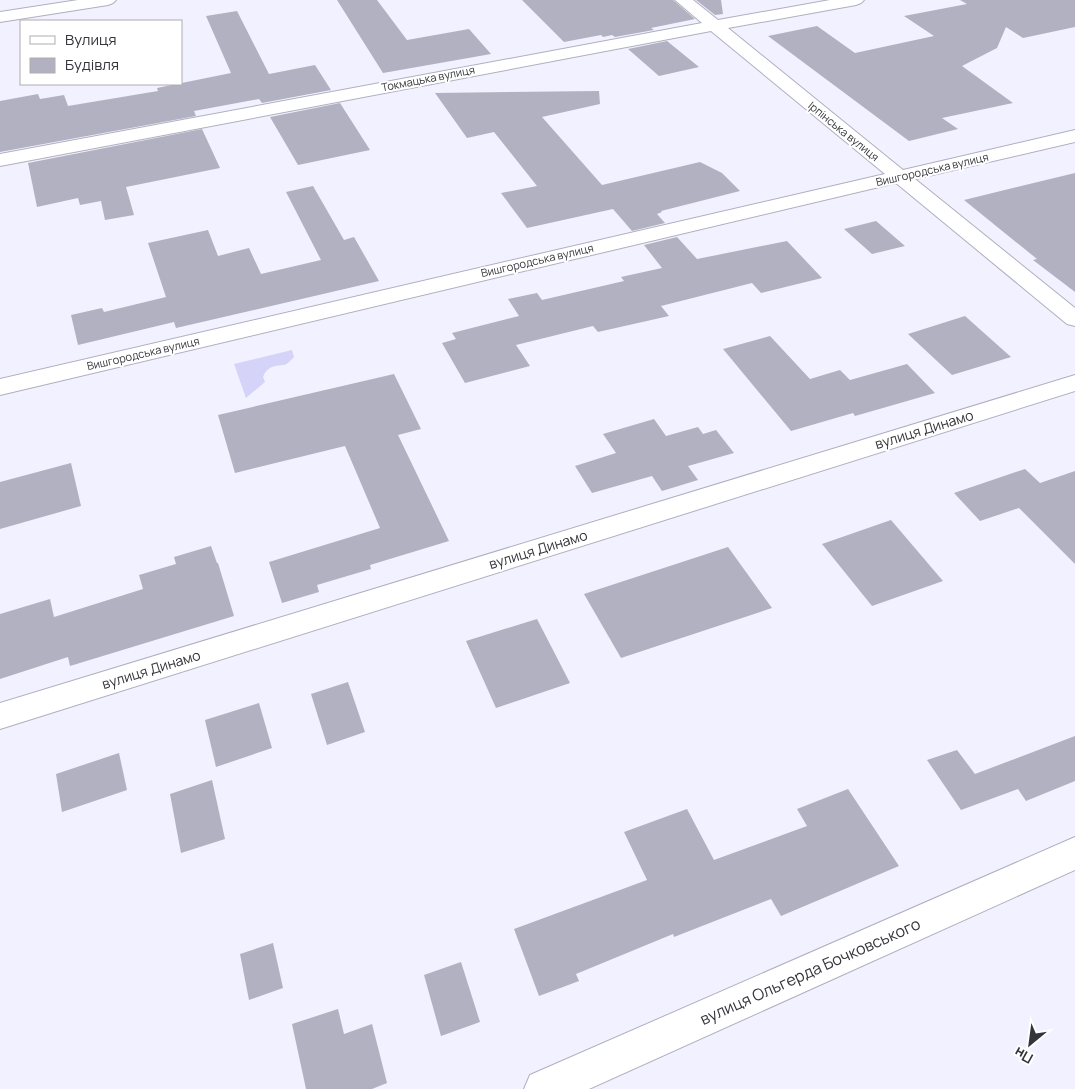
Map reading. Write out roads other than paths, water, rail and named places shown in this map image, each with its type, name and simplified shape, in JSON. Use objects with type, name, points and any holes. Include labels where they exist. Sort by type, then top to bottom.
[{"type":"street","points":[[0,17],[108,0]]},
{"type":"street","name":"Ірпінська вулиця","points":[[682,0],[1075,319]]},
{"type":"street","name":"Токмацька вулиця","points":[[0,160],[856,0]]},
{"type":"street","name":"Вишгородська вулиця","points":[[0,387],[1075,136]]},
{"type":"street","name":"вулиця Динамо","points":[[0,716],[1075,383]]},
{"type":"street","name":"вулиця Ольгерда Бочковського","points":[[544,1089],[1075,853]]}]
